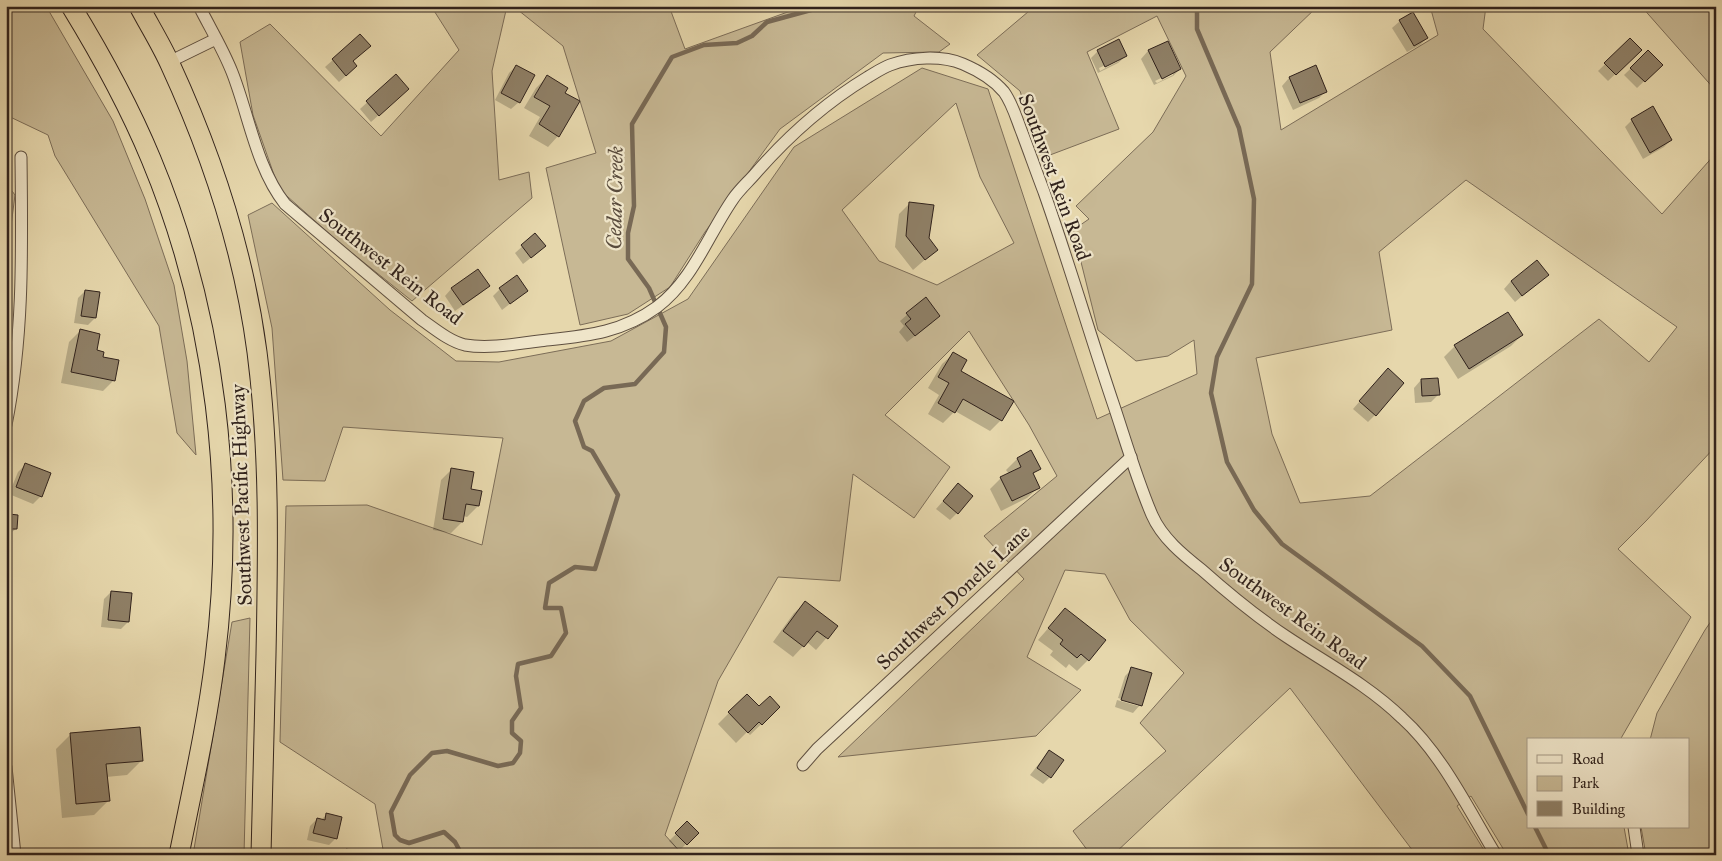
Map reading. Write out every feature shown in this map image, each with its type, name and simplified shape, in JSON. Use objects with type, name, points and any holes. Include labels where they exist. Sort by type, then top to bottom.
[{"type":"highway","name":"Southwest Pacific Highway","points":[[71,6],[126,104],[164,193],[181,244],[196,300],[216,411],[221,468],[222,518],[219,613],[208,712],[180,855]]},
{"type":"highway","name":"Southwest Pacific Highway","points":[[139,6],[169,62],[196,123],[223,200],[242,271],[257,350],[263,407],[268,515],[261,855]]},
{"type":"street","name":"Southwest Rein Road","points":[[199,6],[232,72],[268,175],[280,198],[297,216],[422,320],[442,334],[462,344],[491,346],[598,334],[623,327],[659,305],[676,290],[692,268],[734,198],[769,157],[816,112],[856,84],[887,66],[912,59],[944,59],[972,68],[993,82],[1004,93],[1014,111],[1060,238],[1131,457],[1153,517],[1160,530],[1239,602],[1286,636],[1329,662],[1369,690],[1401,716],[1422,737],[1440,763],[1496,855]]},
{"type":"street","points":[[169,62],[216,39]]},
{"type":"street","points":[[6,425],[15,376],[22,296],[21,157]]},
{"type":"street","name":"Southwest Donelle Lane","points":[[803,765],[817,749],[1131,457]]},
{"type":"street","points":[[6,767],[15,855]]},
{"type":"street","points":[[1634,828],[1638,855]]},
{"type":"green space","points":[[6,6],[46,6],[113,121],[145,199],[174,285],[187,361],[196,455],[177,433],[159,326],[55,156],[48,135],[6,115]]},
{"type":"green space","points":[[431,6],[507,6],[492,71],[499,180],[529,172],[532,198],[412,301],[342,245],[279,189],[253,115],[240,42],[270,24],[381,136],[459,50]]},
{"type":"green space","points":[[513,6],[669,6],[685,49],[796,9],[796,6],[919,6],[914,16],[950,44],[939,52],[883,53],[780,129],[705,232],[670,287],[628,314],[580,325],[546,168],[596,153],[563,46]]},
{"type":"green space","points":[[1035,6],[1062,6],[1069,10],[1074,6],[1318,6],[1270,52],[1281,130],[1438,35],[1430,6],[1486,6],[1483,29],[1662,214],[1716,153],[1716,446],[1618,549],[1691,617],[1621,738],[1527,738],[1527,828],[1624,828],[1629,855],[1507,855],[1471,796],[1457,806],[1487,855],[1416,855],[1290,688],[1113,855],[1091,855],[1073,831],[1166,751],[1140,723],[1184,673],[1130,620],[1105,574],[1065,570],[1027,657],[1081,690],[1036,736],[838,757],[1024,579],[984,536],[1057,476],[1029,425],[969,331],[885,415],[950,467],[914,518],[853,474],[840,581],[778,577],[718,681],[665,835],[683,855],[384,855],[375,804],[280,742],[286,506],[367,505],[482,545],[503,438],[343,427],[325,481],[283,480],[272,328],[248,215],[272,203],[390,310],[456,361],[499,362],[611,341],[688,299],[794,147],[922,68],[988,89],[1097,419],[1197,374],[1194,340],[1168,356],[1136,361],[1098,330],[1073,230],[1089,219],[1076,206],[1153,132],[1186,76],[1157,16],[1087,52],[1119,129],[1042,158],[1020,91],[977,55]],"holes":[[[956,103],[980,177],[1014,243],[937,285],[879,261],[842,210]],[[1466,180],[1677,327],[1649,362],[1599,319],[1370,496],[1300,503],[1272,434],[1256,358],[1392,330],[1379,252]]]},
{"type":"green space","points":[[1641,6],[1716,6],[1716,91]]},
{"type":"green space","points":[[6,183],[15,195],[6,265]]},
{"type":"green space","points":[[1716,614],[1716,855],[1646,855],[1641,828],[1690,828],[1690,738],[1651,738],[1657,713]]},
{"type":"green space","points":[[250,618],[244,855],[193,855],[232,622]]},
{"type":"building","points":[[1413,12],[1428,38],[1414,46],[1399,20]]},
{"type":"building","points":[[360,34],[371,46],[353,61],[357,66],[346,76],[332,59]]},
{"type":"building","points":[[1630,38],[1642,50],[1616,75],[1604,63]]},
{"type":"building","points":[[1119,39],[1127,56],[1105,67],[1097,50]]},
{"type":"building","points":[[1168,41],[1181,69],[1162,79],[1148,50]]},
{"type":"building","points":[[1648,50],[1663,65],[1645,82],[1630,68]]},
{"type":"building","points":[[516,65],[535,75],[520,103],[501,93]]},
{"type":"building","points":[[1316,65],[1327,92],[1300,103],[1289,77]]},
{"type":"building","points":[[396,74],[409,89],[379,116],[366,101]]},
{"type":"building","points":[[547,75],[568,88],[565,93],[580,101],[559,137],[539,124],[550,106],[534,97]]},
{"type":"building","points":[[1653,106],[1672,140],[1650,153],[1631,119]]},
{"type":"building","points":[[909,202],[934,205],[929,238],[938,250],[925,260],[906,236]]},
{"type":"building","points":[[535,233],[546,246],[531,258],[521,245]]},
{"type":"building","points":[[1537,260],[1549,275],[1522,296],[1511,281]]},
{"type":"building","points":[[478,269],[490,286],[463,305],[451,288]]},
{"type":"building","points":[[517,275],[528,291],[510,304],[499,288]]},
{"type":"building","points":[[85,290],[100,292],[96,318],[81,316]]},
{"type":"building","points":[[926,297],[940,316],[915,336],[905,324],[911,319],[906,313]]},
{"type":"building","points":[[1508,312],[1523,335],[1469,369],[1454,345]]},
{"type":"building","points":[[80,329],[100,334],[97,350],[104,352],[103,357],[119,360],[115,381],[71,372]]},
{"type":"building","points":[[953,352],[967,360],[961,371],[1014,401],[1002,421],[963,399],[955,413],[938,403],[949,383],[938,377]]},
{"type":"building","points":[[1388,368],[1404,383],[1376,416],[1359,401]]},
{"type":"building","points":[[1438,378],[1440,395],[1422,396],[1421,379]]},
{"type":"building","points":[[1031,450],[1041,469],[1033,473],[1040,488],[1012,501],[1000,477],[1021,467],[1017,458]]},
{"type":"building","points":[[25,463],[51,473],[42,497],[16,487]]},
{"type":"building","points":[[451,468],[474,472],[471,489],[482,491],[479,506],[466,504],[463,522],[443,519]]},
{"type":"building","points":[[958,483],[973,496],[958,514],[943,501]]},
{"type":"building","points":[[9,514],[18,515],[17,529],[8,529]]},
{"type":"building","points":[[111,591],[132,593],[129,622],[108,620]]},
{"type":"building","points":[[805,601],[838,626],[828,639],[817,631],[804,647],[783,631]]},
{"type":"building","points":[[1065,608],[1106,640],[1089,661],[1081,654],[1077,658],[1060,644],[1063,640],[1048,628]]},
{"type":"building","points":[[1131,667],[1152,673],[1142,706],[1121,700]]},
{"type":"building","points":[[747,694],[759,706],[770,696],[780,707],[762,725],[759,722],[748,733],[728,712]]},
{"type":"building","points":[[140,727],[143,761],[106,764],[110,801],[76,804],[70,733]]},
{"type":"building","points":[[1049,750],[1064,760],[1051,778],[1037,768]]},
{"type":"building","points":[[326,813],[342,817],[337,839],[313,833],[317,818],[325,820]]},
{"type":"building","points":[[687,821],[699,833],[687,845],[675,833]]},
{"type":"building","points":[[346,849],[357,851],[356,855],[345,855]]},
{"type":"waterway","name":"Cedar Creek","points":[[462,855],[455,842],[444,832],[409,843],[400,840],[395,835],[391,812],[410,775],[432,753],[447,751],[498,766],[513,763],[520,753],[521,741],[512,733],[512,721],[521,708],[516,676],[518,664],[551,656],[566,633],[561,608],[545,608],[549,583],[575,567],[595,569],[618,495],[592,451],[584,447],[575,421],[584,401],[604,388],[635,384],[664,352],[666,327],[649,288],[628,259],[628,233],[634,206],[632,124],[672,57],[704,45],[737,43],[752,36],[767,22],[811,10],[813,6]]},
{"type":"waterway","points":[[1197,6],[1197,29],[1239,128],[1254,199],[1252,284],[1217,357],[1211,393],[1227,462],[1254,510],[1282,544],[1422,646],[1470,696],[1527,812]]},
{"type":"waterway","points":[[1536,828],[1549,855]]}]
